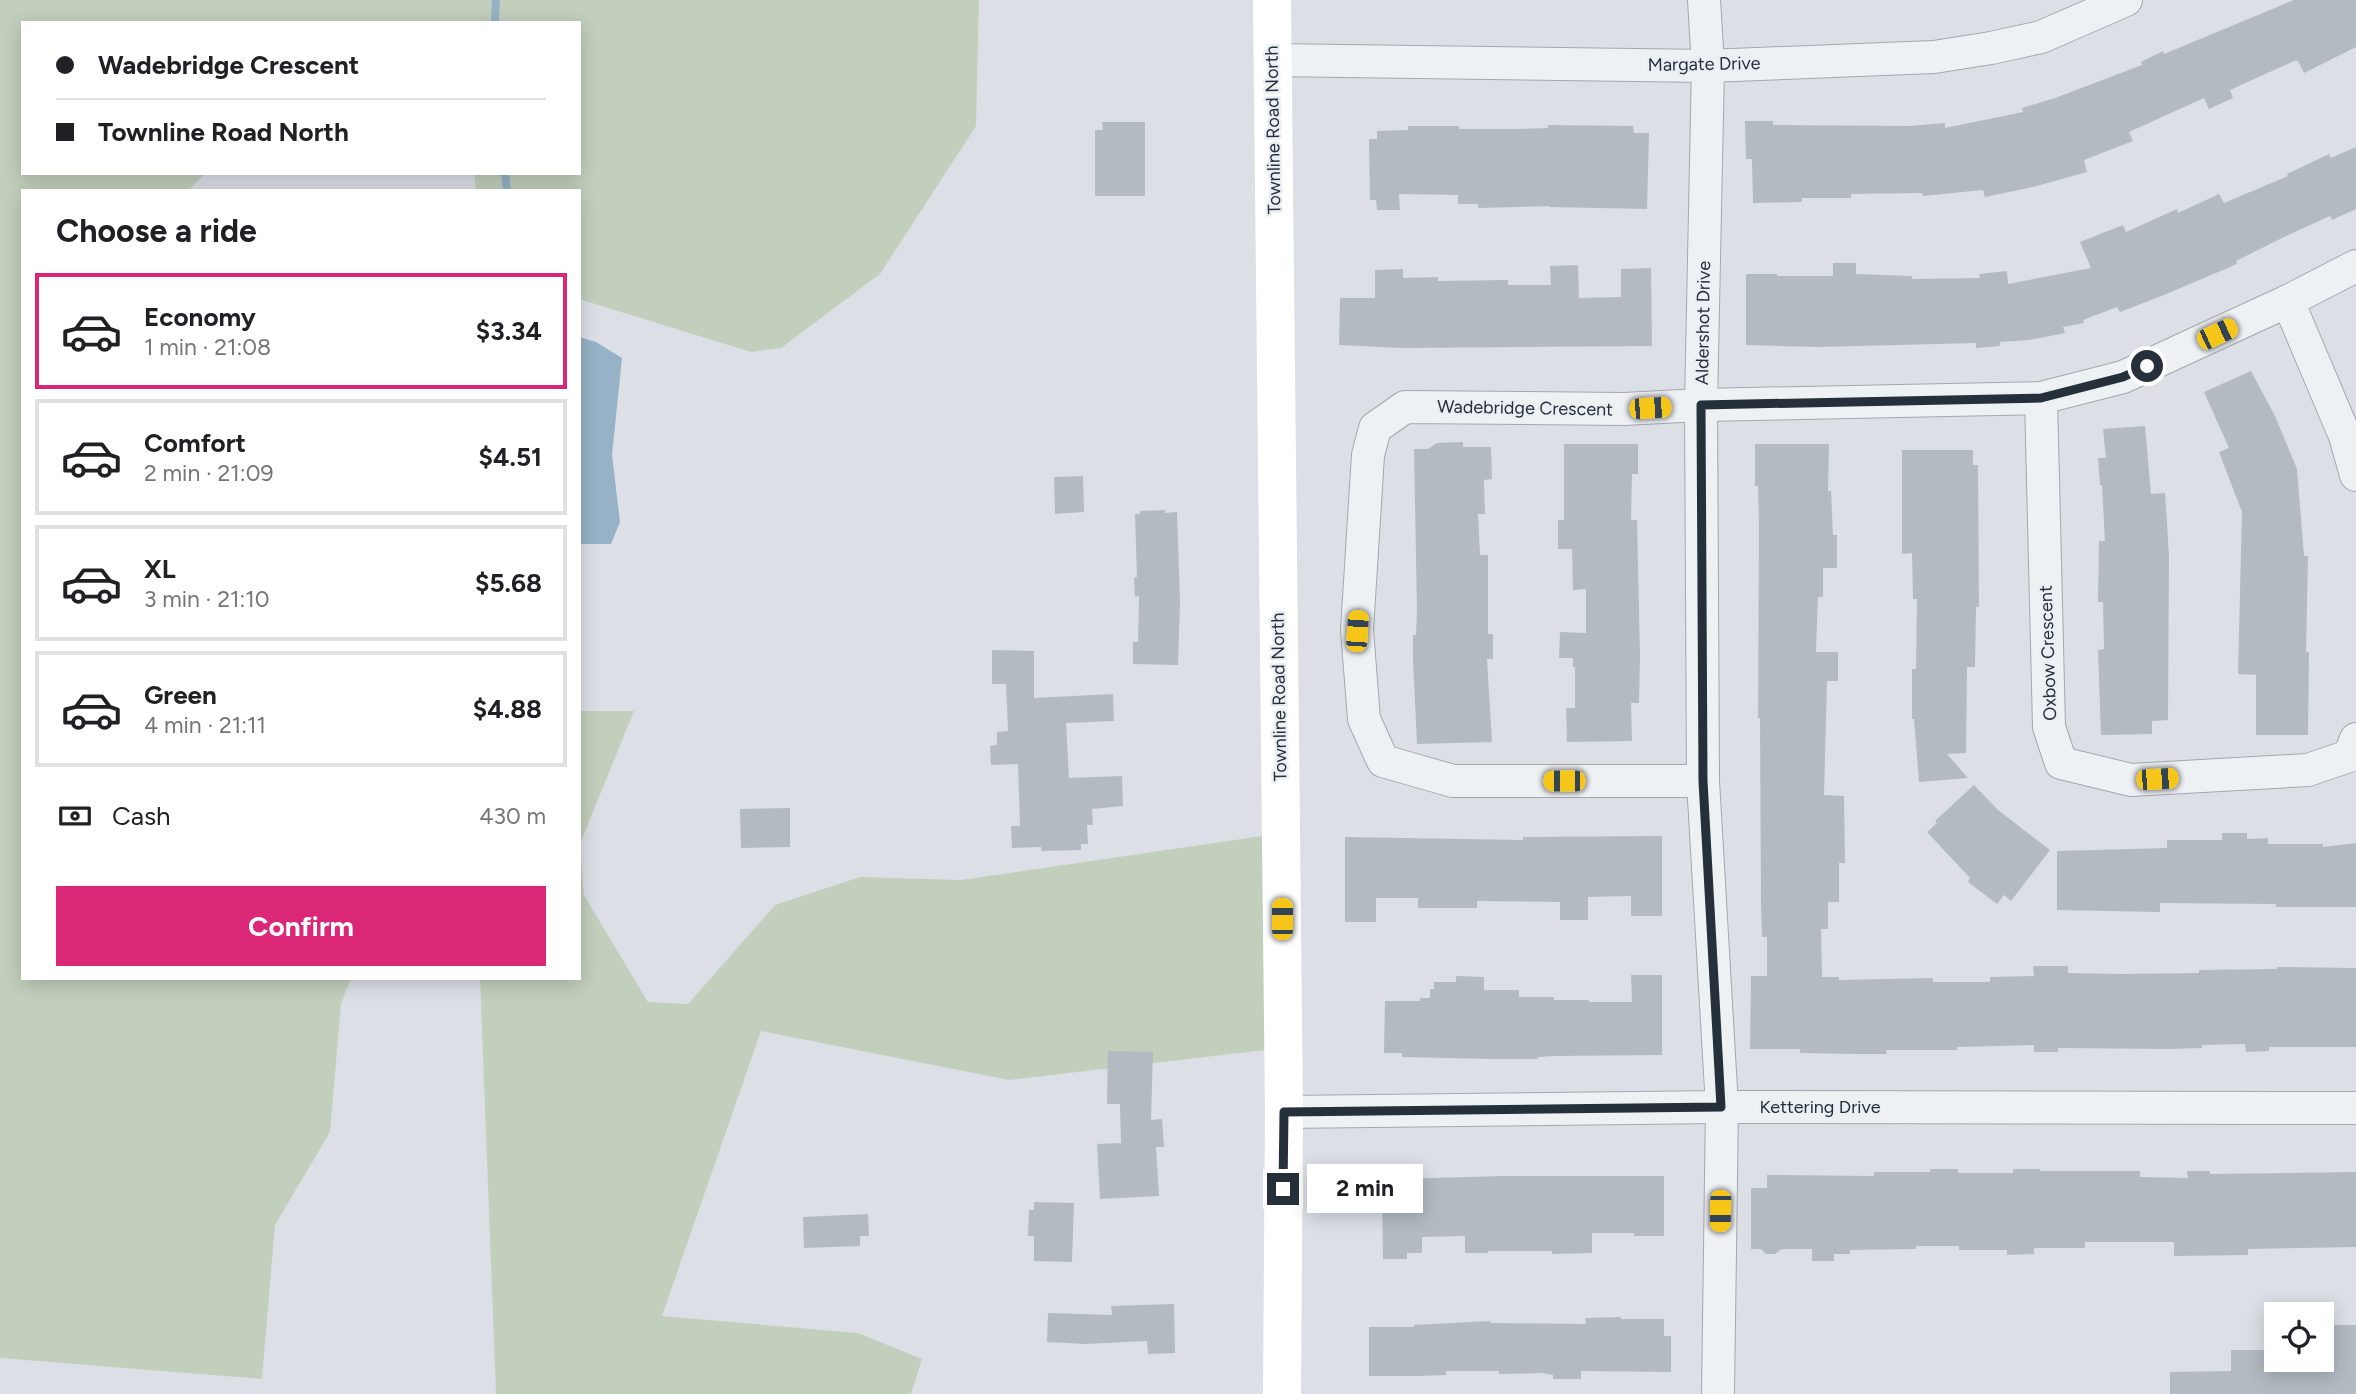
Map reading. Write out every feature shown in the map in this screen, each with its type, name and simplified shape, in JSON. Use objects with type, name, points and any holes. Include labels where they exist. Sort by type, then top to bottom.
[{"type":"main road","name":"Townline Road North","points":[[1272,0],[1284,1112],[1282,1394]]},
{"type":"street","name":"Aldershot Drive","points":[[1704,0],[1708,66],[1701,405],[1703,781],[1721,1107],[1718,1394]]},
{"type":"street","name":"Margate Drive","points":[[1272,60],[1708,66],[1934,57],[2041,37],[2121,1]]},
{"type":"street","name":"Wadebridge Crescent","points":[[1703,781],[1453,780],[1383,761],[1364,719],[1357,631],[1368,455],[1376,428],[1405,407],[1624,409],[2041,398],[2123,377],[2288,301],[2356,266]]},
{"type":"street","points":[[2288,301],[2345,436],[2356,475]]},
{"type":"street","name":"Oxbow Crescent","points":[[2041,398],[2049,727],[2061,763],[2132,780],[2308,770],[2349,756],[2356,739]]},
{"type":"street","name":"Kettering Drive","points":[[1284,1112],[1721,1107],[2356,1108]]},
{"type":"green space","points":[[0,0],[979,0],[976,126],[880,274],[781,348],[751,352],[581,300],[581,189],[476,189],[474,175],[581,175],[581,21],[21,21],[21,175],[204,175],[190,189],[21,189],[21,980],[350,980],[341,1004],[330,1132],[275,1225],[262,1379],[0,1358]]},
{"type":"green space","points":[[581,711],[634,711],[581,842]]},
{"type":"green space","points":[[1262,836],[1265,1050],[1009,1080],[761,1031],[662,1316],[858,1333],[922,1359],[911,1394],[496,1394],[480,980],[581,980],[581,857],[584,895],[648,1002],[688,1004],[775,905],[860,877],[961,880]]},
{"type":"water","points":[[581,338],[596,342],[622,358],[612,455],[620,522],[611,544],[581,544]]},
{"type":"building","points":[[2294,0],[2356,0],[2356,47],[2304,73],[2298,61],[2294,61],[2230,90],[2233,98],[2209,109],[2204,98],[2129,132],[2133,141],[2084,160],[2087,172],[1985,197],[1983,190],[1923,196],[1922,193],[1851,194],[1851,198],[1802,198],[1802,202],[1753,203],[1752,159],[1746,159],[1745,121],[1773,121],[1773,125],[1910,126],[1945,123],[1945,128],[2023,112],[2022,108],[2142,65],[2141,62],[2163,51],[2164,54]]},
{"type":"building","points":[[1102,122],[1145,122],[1145,196],[1095,196],[1095,130],[1103,130]]},
{"type":"building","points":[[1548,125],[1633,126],[1634,133],[1649,133],[1647,209],[1549,206],[1478,208],[1478,204],[1458,204],[1458,195],[1399,194],[1400,210],[1377,210],[1376,200],[1370,200],[1369,139],[1377,139],[1377,131],[1408,130],[1408,126],[1518,129],[1548,128]]},
{"type":"building","points":[[2356,147],[2356,209],[2332,220],[2330,216],[2236,261],[2237,264],[2164,295],[2120,312],[2117,307],[2083,320],[2084,323],[2063,327],[2065,333],[1976,348],[1976,343],[1819,347],[1746,345],[1746,274],[1833,276],[1833,263],[1856,263],[1856,274],[1912,276],[1912,279],[1980,278],[1979,274],[2007,271],[2008,284],[2091,268],[2080,242],[2123,225],[2126,232],[2219,194],[2224,203],[2288,176],[2287,174],[2329,154],[2331,158]]},
{"type":"building","points":[[1578,265],[1579,298],[1621,297],[1621,269],[1651,268],[1652,346],[1403,348],[1339,345],[1340,298],[1375,298],[1375,270],[1403,269],[1403,278],[1438,277],[1438,281],[1508,280],[1508,285],[1551,285],[1550,266]]},
{"type":"building","points":[[2251,371],[2275,416],[2297,469],[2304,556],[2308,556],[2308,735],[2256,735],[2256,675],[2238,674],[2242,512],[2219,452],[2229,448],[2204,392]]},
{"type":"building","points":[[2145,426],[2151,494],[2165,493],[2169,555],[2168,720],[2152,721],[2152,734],[2101,735],[2098,650],[2104,649],[2103,602],[2098,602],[2099,541],[2105,541],[2098,458],[2106,458],[2103,429]]},
{"type":"building","points":[[1463,442],[1463,447],[1491,447],[1492,479],[1484,480],[1485,514],[1478,514],[1480,555],[1488,555],[1488,634],[1493,634],[1493,659],[1487,659],[1492,742],[1417,744],[1413,661],[1417,611],[1414,449],[1428,449],[1437,443]]},
{"type":"building","points":[[1564,444],[1638,444],[1638,474],[1632,474],[1631,520],[1637,520],[1640,656],[1639,703],[1631,703],[1632,741],[1567,742],[1566,708],[1575,708],[1575,667],[1573,658],[1559,658],[1560,632],[1586,633],[1586,589],[1573,590],[1572,549],[1558,549],[1558,520],[1564,520]]},
{"type":"building","points":[[1755,444],[1829,444],[1828,491],[1831,491],[1833,535],[1837,535],[1837,568],[1823,568],[1823,597],[1818,597],[1816,652],[1838,652],[1838,681],[1827,681],[1824,795],[1844,796],[1845,863],[1839,863],[1839,902],[1828,902],[1828,929],[1821,929],[1822,977],[1839,977],[1839,980],[1933,978],[1933,982],[1990,982],[1990,977],[2034,976],[2033,966],[2068,966],[2068,973],[2120,974],[2199,973],[2199,970],[2277,967],[2356,968],[2356,1047],[2269,1047],[2269,1051],[2246,1052],[2245,1044],[2169,1049],[2058,1048],[2058,1052],[2034,1052],[2034,1045],[1957,1047],[1957,1050],[1886,1050],[1887,1054],[1800,1053],[1800,1049],[1750,1049],[1751,976],[1767,976],[1767,937],[1762,937],[1761,902],[1759,525]]},
{"type":"building","points":[[1902,450],[1973,450],[1973,465],[1978,465],[1979,607],[1976,607],[1975,667],[1967,667],[1966,753],[1947,754],[1968,778],[1919,782],[1912,719],[1917,599],[1913,599],[1912,553],[1902,554]]},
{"type":"building","points":[[1083,476],[1084,512],[1055,514],[1054,477]]},
{"type":"building","points":[[1165,510],[1165,513],[1177,512],[1180,601],[1178,665],[1133,664],[1133,642],[1138,642],[1139,596],[1135,597],[1135,514],[1140,514],[1140,511]]},
{"type":"building","points":[[992,650],[1034,651],[1034,698],[1113,694],[1114,721],[1066,723],[1069,778],[1122,776],[1123,806],[1092,809],[1093,825],[1087,825],[1088,844],[1081,844],[1081,850],[1042,851],[1041,847],[1012,848],[1011,826],[1020,826],[1018,764],[991,765],[990,746],[997,745],[997,732],[1008,731],[1006,684],[992,684]]},
{"type":"building","points":[[1974,785],[1998,810],[2050,850],[2011,901],[2004,895],[1997,904],[1968,882],[1970,878],[1927,832],[1937,823],[1935,821]]},
{"type":"building","points":[[790,808],[790,847],[741,848],[740,809]]},
{"type":"building","points":[[2222,833],[2247,833],[2247,839],[2268,838],[2268,844],[2323,844],[2323,847],[2356,843],[2356,907],[2160,903],[2160,912],[2057,910],[2057,851],[2167,848],[2167,840],[2222,840]]},
{"type":"building","points":[[1662,836],[1662,916],[1631,916],[1631,896],[1588,897],[1588,920],[1560,920],[1560,902],[1477,901],[1477,908],[1418,908],[1418,898],[1376,898],[1376,922],[1345,922],[1345,837],[1523,840],[1523,837]]},
{"type":"building","points":[[1631,975],[1662,975],[1662,1055],[1490,1059],[1402,1057],[1402,1053],[1384,1053],[1385,1001],[1420,1001],[1420,998],[1430,998],[1430,989],[1434,989],[1434,982],[1456,982],[1456,976],[1484,977],[1484,990],[1519,990],[1519,997],[1632,1002]]},
{"type":"building","points":[[1108,1051],[1153,1052],[1151,1120],[1162,1119],[1164,1147],[1156,1147],[1159,1196],[1100,1199],[1097,1144],[1121,1143],[1120,1104],[1107,1104]]},
{"type":"building","points":[[1930,1169],[1958,1169],[1958,1173],[2013,1173],[2013,1169],[2140,1171],[2140,1177],[2188,1178],[2187,1171],[2210,1171],[2210,1174],[2356,1172],[2356,1247],[2248,1249],[2248,1255],[2174,1256],[2174,1242],[2085,1242],[2085,1248],[2034,1248],[2034,1254],[2007,1255],[2007,1250],[1959,1250],[1959,1246],[1916,1246],[1916,1249],[1850,1250],[1850,1254],[1834,1254],[1834,1261],[1812,1261],[1812,1249],[1782,1249],[1775,1254],[1766,1254],[1761,1249],[1751,1249],[1751,1188],[1767,1188],[1767,1175],[1874,1176],[1874,1172],[1930,1172]]},
{"type":"building","points":[[1664,1176],[1664,1236],[1592,1233],[1592,1253],[1552,1254],[1552,1251],[1465,1253],[1465,1236],[1422,1237],[1422,1253],[1407,1253],[1407,1259],[1383,1259],[1382,1184],[1396,1184],[1396,1179]]},
{"type":"building","points":[[1034,1202],[1074,1203],[1072,1262],[1034,1261],[1034,1236],[1028,1236],[1029,1210],[1034,1210]]},
{"type":"building","points":[[868,1214],[869,1236],[860,1236],[860,1246],[804,1248],[803,1217]]},
{"type":"building","points":[[1174,1304],[1175,1353],[1148,1354],[1147,1341],[1085,1344],[1047,1342],[1048,1313],[1112,1315],[1111,1306]]},
{"type":"building","points":[[1585,1318],[1664,1319],[1664,1336],[1671,1336],[1671,1372],[1581,1371],[1581,1379],[1553,1379],[1553,1375],[1543,1373],[1499,1374],[1499,1371],[1369,1376],[1369,1327],[1414,1327],[1490,1321],[1586,1324]]},
{"type":"building","points":[[2334,1325],[2356,1325],[2356,1394],[2170,1394],[2170,1372],[2231,1371],[2231,1350],[2264,1350],[2264,1372],[2334,1372]]},
{"type":"waterway","points":[[495,21],[496,0]]},
{"type":"waterway","points":[[505,175],[507,189]]},
{"type":"route","points":[[1283,1189],[1284,1112],[1721,1107],[1703,781],[1701,405],[2041,398],[2123,377],[2147,366]]}]
